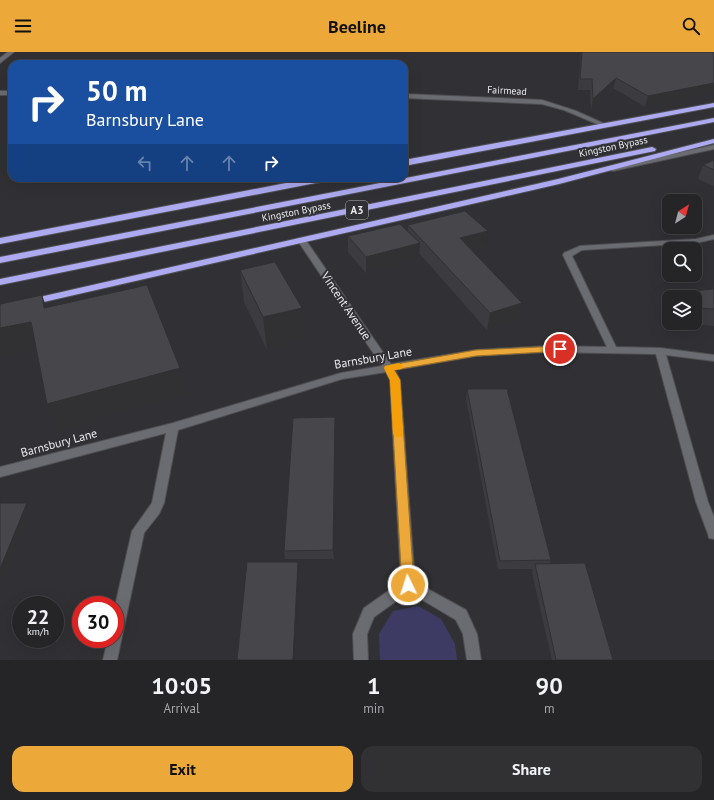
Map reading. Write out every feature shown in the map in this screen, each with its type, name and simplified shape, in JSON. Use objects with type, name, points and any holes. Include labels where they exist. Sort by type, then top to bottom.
[{"type":"highway","points":[[408,162],[714,105]]},
{"type":"highway","name":"Kingston Bypass","points":[[408,180],[714,120]]},
{"type":"highway","name":"Kingston Bypass","points":[[0,282],[714,136]]},
{"type":"highway","points":[[0,309],[559,181],[714,141]]},
{"type":"highway","points":[[0,241],[305,182]]},
{"type":"highway","name":"Kingston Bypass","points":[[0,260],[398,182]]},
{"type":"street","points":[[0,61],[11,52]]},
{"type":"street","name":"Fairmead","points":[[408,96],[542,102],[558,105],[604,125]]},
{"type":"street","points":[[559,181],[714,146]]},
{"type":"street","points":[[613,350],[568,255],[580,248],[696,241],[714,237]]},
{"type":"street","name":"Vincent Avenue","points":[[302,241],[389,368],[395,380],[408,585]]},
{"type":"street","name":"Barnsbury Lane","points":[[0,472],[172,427],[341,376],[476,353],[547,349],[613,350],[660,351],[714,358]]},
{"type":"street","points":[[660,351],[702,502],[714,534]]},
{"type":"street","points":[[124,596],[138,530],[155,510],[158,503],[172,427]]},
{"type":"street","points":[[361,660],[360,634],[369,612],[408,585],[461,615],[470,634],[474,660]]},
{"type":"street","points":[[110,660],[113,648]]},
{"type":"shaded area","points":[[418,606],[441,619],[455,644],[457,660],[380,660],[379,634],[393,611]]},
{"type":"building","points":[[582,52],[714,52],[714,83],[648,96],[616,78],[593,99],[592,79],[580,79]]},
{"type":"building","points":[[714,160],[714,170],[703,165]]},
{"type":"building","points":[[465,211],[488,231],[460,238],[522,303],[490,313],[408,225]]},
{"type":"building","points":[[400,224],[420,243],[366,257],[348,236]]},
{"type":"building","points":[[275,262],[302,308],[263,317],[240,270]]},
{"type":"building","points":[[147,285],[180,368],[47,404],[31,322],[0,328],[0,304],[42,295],[44,308]]},
{"type":"building","points":[[714,289],[714,309],[702,308],[702,290]]},
{"type":"building","points":[[467,389],[507,389],[551,560],[500,561]]},
{"type":"building","points":[[335,417],[333,550],[284,551],[293,418]]},
{"type":"building","points":[[0,503],[27,503],[0,569]]},
{"type":"building","points":[[247,562],[298,562],[293,660],[237,660]]},
{"type":"building","points":[[585,563],[613,660],[556,660],[535,564]]},
{"type":"slow traffic","points":[[398,434],[395,380],[389,368],[399,366]]},
{"type":"route","points":[[408,585],[395,380],[389,368],[476,353],[560,349]]}]
